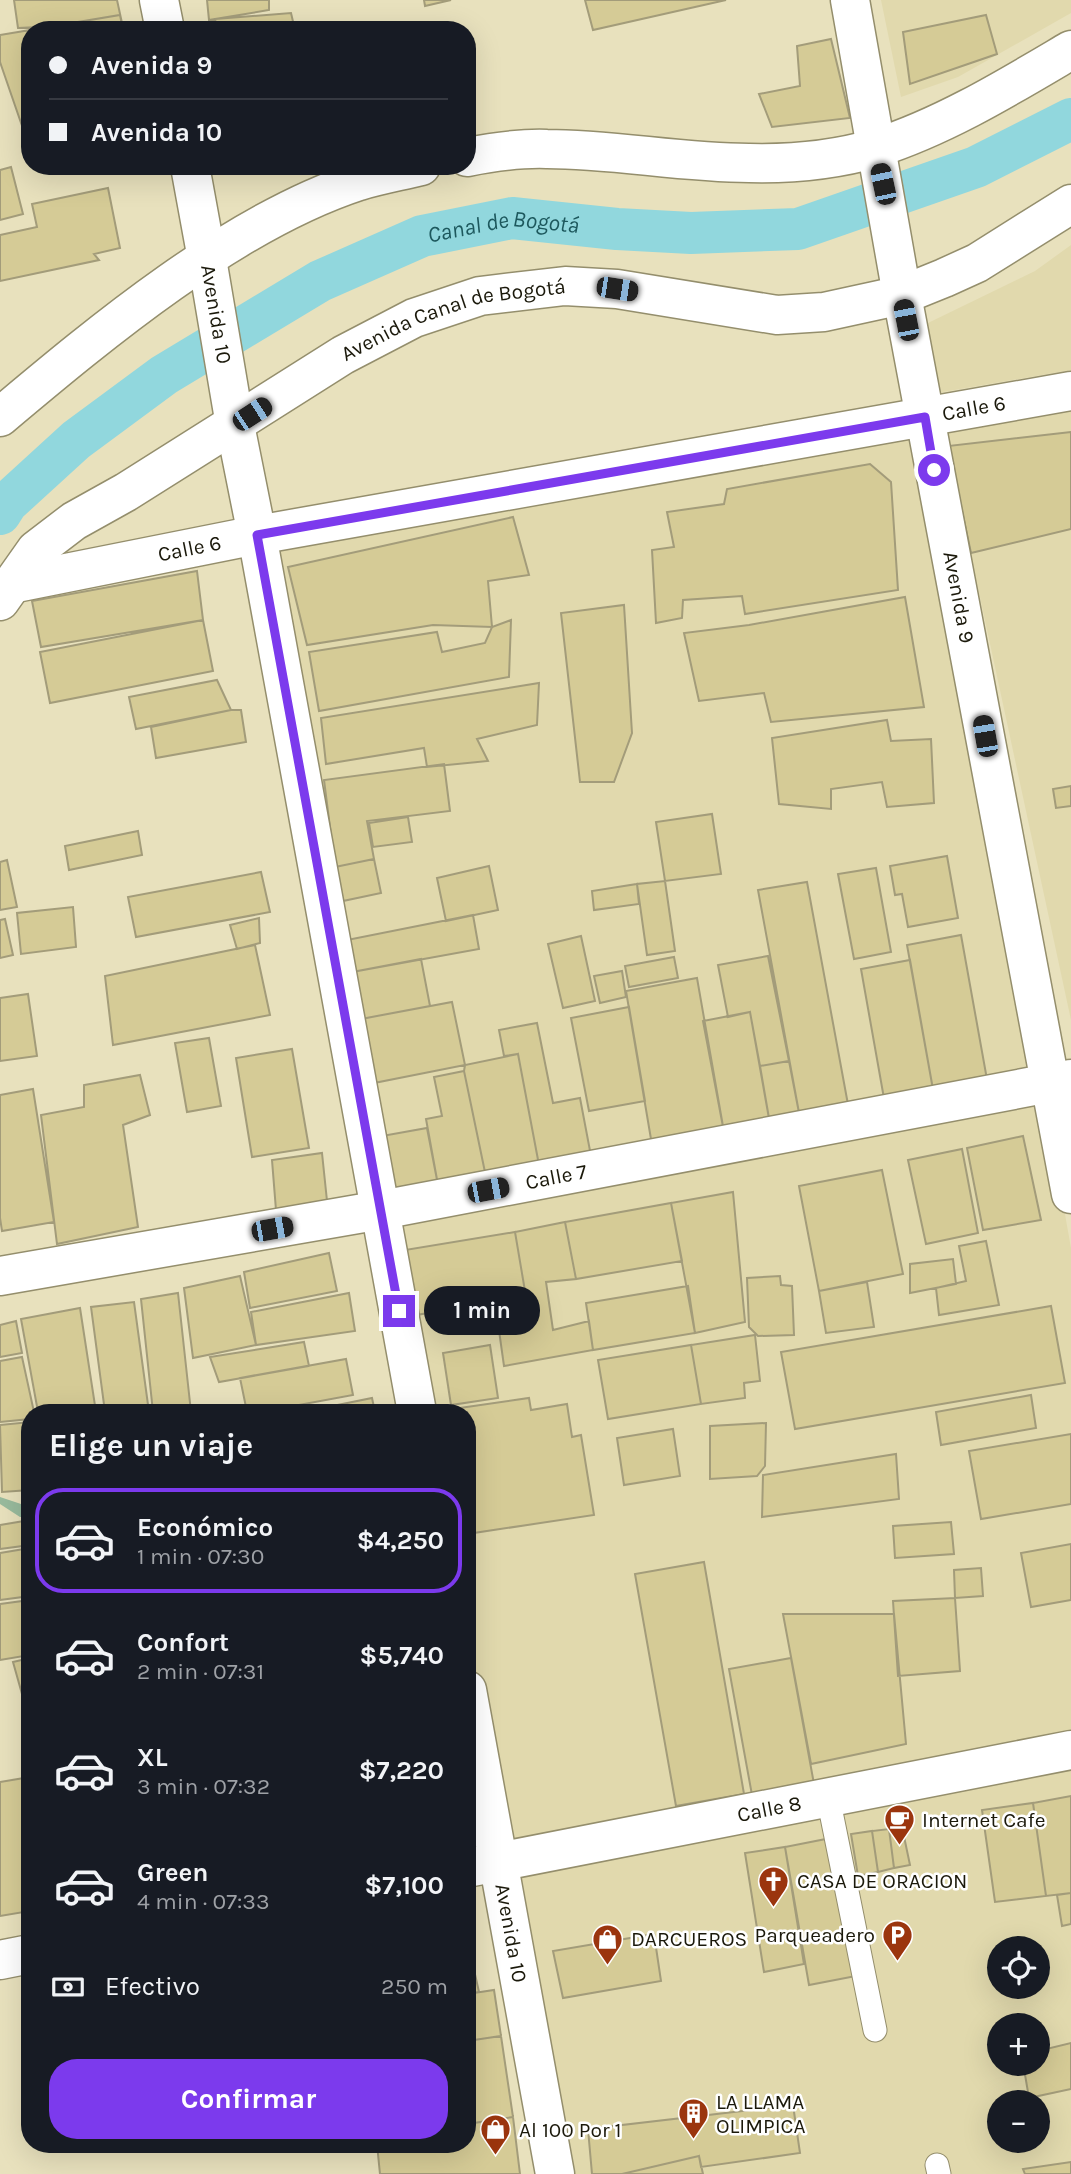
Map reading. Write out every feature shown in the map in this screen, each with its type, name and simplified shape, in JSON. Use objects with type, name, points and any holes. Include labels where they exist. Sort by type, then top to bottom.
[{"type":"street","points":[[159,0],[163,21]]},
{"type":"street","name":"Avenida 9","points":[[850,0],[925,417],[1061,1081],[1071,1194]]},
{"type":"street","points":[[476,156],[545,148],[749,163],[837,157],[879,166],[947,118],[1071,50]]},
{"type":"street","name":"Avenida 10","points":[[192,175],[234,425],[257,535],[416,1404]]},
{"type":"street","points":[[0,417],[123,317],[209,271],[271,220],[359,181],[384,175]]},
{"type":"street","name":"Avenida Canal de Bogotá","points":[[5,592],[36,550],[74,520],[126,492],[381,333],[414,317],[480,296],[565,286],[617,289],[777,315],[824,312],[902,295],[977,263],[1071,204]]},
{"type":"street","name":"Calle 6","points":[[5,592],[257,535],[1071,391]]},
{"type":"street","name":"Calle 7","points":[[0,1276],[381,1210],[1061,1081]]},
{"type":"street","name":"Calle 8","points":[[483,1865],[1071,1750]]},
{"type":"street","name":"Avenida 10","points":[[476,1788],[483,1865],[555,2174]]},
{"type":"street","points":[[0,1960],[21,1956]]},
{"type":"lane","points":[[828,1797],[875,2030]]},
{"type":"shaded area","points":[[881,0],[1071,0],[1071,13],[958,77],[901,97]]},
{"type":"shaded area","points":[[1071,245],[1071,370],[937,393],[928,323],[1035,271]]},
{"type":"shaded area","points":[[1071,409],[1071,1020],[944,430]]},
{"type":"shaded area","points":[[910,436],[1042,1075],[393,1193],[274,546]]},
{"type":"shaded area","points":[[1045,1102],[1071,1248],[1071,1737],[509,1847],[476,1684],[476,1404],[427,1404],[401,1225]]},
{"type":"shaded area","points":[[1071,1761],[1071,2174],[569,2174],[513,1872]]},
{"type":"green space","points":[[0,1497],[21,1504],[21,1517],[20,1517],[0,1504]]},
{"type":"building","points":[[14,0],[117,0],[122,21],[21,21],[21,28],[18,28]]},
{"type":"building","points":[[207,0],[269,0],[269,10],[209,20]]},
{"type":"building","points":[[424,0],[451,0],[425,6]]},
{"type":"building","points":[[585,0],[726,0],[593,30]]},
{"type":"building","points":[[291,13],[293,21],[215,21]]},
{"type":"building","points":[[120,15],[121,21],[84,21]]},
{"type":"building","points":[[986,15],[997,54],[910,84],[903,32]]},
{"type":"building","points":[[21,32],[21,123],[0,62],[0,35]]},
{"type":"building","points":[[831,39],[850,118],[772,127],[759,94],[800,86],[797,46]]},
{"type":"building","points":[[11,167],[23,214],[0,220],[0,170]]},
{"type":"building","points":[[108,188],[120,248],[94,254],[99,260],[0,281],[0,235],[37,227],[32,204]]},
{"type":"building","points":[[1071,432],[1071,529],[971,553],[948,446]]},
{"type":"building","points":[[870,464],[891,482],[898,590],[745,614],[742,596],[683,600],[682,618],[656,623],[652,550],[674,547],[667,512],[724,504],[727,489]]},
{"type":"building","points":[[513,517],[529,575],[488,581],[492,627],[433,625],[307,645],[288,567]]},
{"type":"building","points":[[197,571],[203,620],[41,647],[32,601]]},
{"type":"building","points":[[905,597],[924,707],[771,722],[764,693],[699,701],[684,633],[749,625]]},
{"type":"building","points":[[624,605],[632,733],[614,782],[580,782],[561,613]]},
{"type":"building","points":[[203,620],[213,671],[50,703],[40,652]]},
{"type":"building","points":[[511,620],[509,677],[319,711],[309,652],[437,632],[442,652],[485,643],[492,627]]},
{"type":"building","points":[[217,680],[231,710],[136,729],[129,697]]},
{"type":"building","points":[[539,683],[537,725],[477,739],[488,761],[427,767],[424,748],[326,764],[321,718]]},
{"type":"building","points":[[241,710],[246,742],[156,758],[151,727]]},
{"type":"building","points":[[887,720],[891,741],[931,739],[934,803],[887,807],[882,782],[831,789],[831,809],[779,804],[772,738]]},
{"type":"building","points":[[444,764],[450,811],[367,821],[374,859],[335,867],[324,780]]},
{"type":"building","points":[[1071,786],[1071,806],[1056,808],[1053,789]]},
{"type":"building","points":[[712,814],[721,874],[665,881],[656,822]]},
{"type":"building","points":[[408,817],[412,842],[373,847],[369,823]]},
{"type":"building","points":[[138,831],[142,855],[69,870],[65,846]]},
{"type":"building","points":[[947,856],[958,918],[908,927],[902,894],[895,895],[890,866]]},
{"type":"building","points":[[374,859],[381,893],[343,901],[335,867]]},
{"type":"building","points":[[7,860],[17,907],[0,910],[0,862]]},
{"type":"building","points":[[489,866],[498,910],[446,921],[437,878]]},
{"type":"building","points":[[876,868],[891,952],[854,959],[838,874]]},
{"type":"building","points":[[261,872],[270,912],[136,937],[128,897]]},
{"type":"building","points":[[665,881],[675,951],[647,955],[637,884]]},
{"type":"building","points":[[807,882],[849,1110],[800,1118],[758,890]]},
{"type":"building","points":[[637,884],[639,904],[594,910],[592,891]]},
{"type":"building","points":[[73,907],[76,947],[21,954],[17,913]]},
{"type":"building","points":[[473,915],[479,949],[352,972],[347,940]]},
{"type":"building","points":[[259,918],[260,943],[237,949],[230,925]]},
{"type":"building","points":[[5,919],[13,955],[0,958],[0,920]]},
{"type":"building","points":[[961,935],[988,1085],[934,1095],[907,945]]},
{"type":"building","points":[[581,936],[595,1001],[563,1008],[548,944]]},
{"type":"building","points":[[255,945],[270,1015],[113,1045],[105,976]]},
{"type":"building","points":[[768,956],[789,1061],[760,1066],[750,1012],[728,1017],[718,965]]},
{"type":"building","points":[[674,957],[678,978],[629,987],[625,966]]},
{"type":"building","points":[[421,959],[430,1006],[361,1019],[352,972]]},
{"type":"building","points":[[910,960],[934,1095],[885,1104],[861,969]]},
{"type":"building","points":[[622,971],[626,997],[600,1003],[594,976]]},
{"type":"building","points":[[697,978],[724,1132],[652,1145],[626,991]]},
{"type":"building","points":[[28,994],[37,1056],[0,1061],[0,998]]},
{"type":"building","points":[[452,1002],[465,1065],[374,1083],[361,1019]]},
{"type":"building","points":[[629,1007],[645,1101],[589,1111],[571,1018]]},
{"type":"building","points":[[750,1012],[770,1124],[724,1132],[703,1021]]},
{"type":"building","points":[[537,1023],[553,1103],[580,1098],[591,1156],[539,1165],[518,1054],[504,1056],[499,1030]]},
{"type":"building","points":[[209,1038],[221,1106],[187,1112],[175,1043]]},
{"type":"building","points":[[292,1049],[309,1148],[252,1157],[236,1058]]},
{"type":"building","points":[[518,1054],[539,1165],[486,1177],[465,1065]]},
{"type":"building","points":[[789,1061],[800,1118],[770,1124],[760,1066]]},
{"type":"building","points":[[464,1071],[486,1177],[438,1185],[426,1119],[442,1116],[434,1077]]},
{"type":"building","points":[[140,1075],[150,1115],[123,1125],[138,1227],[57,1244],[41,1115],[84,1107],[84,1085]]},
{"type":"building","points":[[33,1089],[54,1222],[2,1231],[0,1095]]},
{"type":"building","points":[[427,1128],[438,1185],[393,1193],[382,1136]]},
{"type":"building","points":[[1023,1136],[1041,1220],[983,1230],[967,1148]]},
{"type":"building","points":[[962,1149],[978,1233],[926,1244],[908,1160]]},
{"type":"building","points":[[322,1153],[327,1201],[276,1210],[272,1160]]},
{"type":"building","points":[[882,1170],[903,1274],[819,1291],[799,1186]]},
{"type":"building","points":[[733,1192],[745,1322],[695,1333],[671,1203]]},
{"type":"building","points":[[671,1203],[682,1261],[576,1279],[565,1222]]},
{"type":"building","points":[[565,1222],[576,1279],[546,1282],[553,1330],[589,1321],[593,1350],[504,1366],[495,1302],[526,1297],[515,1232]]},
{"type":"building","points":[[515,1232],[526,1297],[416,1315],[405,1250]]},
{"type":"building","points":[[986,1241],[999,1305],[939,1315],[936,1288],[966,1281],[959,1246]]},
{"type":"building","points":[[329,1253],[337,1291],[250,1308],[244,1272]]},
{"type":"building","points":[[953,1259],[956,1284],[910,1293],[910,1264]]},
{"type":"building","points":[[240,1276],[256,1345],[193,1358],[184,1288]]},
{"type":"building","points":[[780,1276],[781,1285],[792,1286],[794,1335],[758,1336],[749,1327],[747,1278]]},
{"type":"building","points":[[867,1282],[874,1327],[826,1333],[819,1291]]},
{"type":"building","points":[[688,1286],[695,1333],[593,1350],[586,1303]]},
{"type":"building","points":[[178,1293],[190,1404],[152,1404],[141,1299]]},
{"type":"building","points":[[349,1293],[355,1331],[256,1345],[251,1312]]},
{"type":"building","points":[[134,1302],[148,1404],[104,1404],[91,1307]]},
{"type":"building","points":[[1051,1306],[1065,1383],[795,1429],[781,1352]]},
{"type":"building","points":[[80,1308],[95,1404],[37,1404],[21,1319]]},
{"type":"building","points":[[16,1321],[22,1353],[0,1357],[0,1325]]},
{"type":"building","points":[[755,1335],[760,1381],[744,1383],[745,1398],[701,1404],[691,1345]]},
{"type":"building","points":[[304,1342],[309,1366],[219,1382],[210,1357]]},
{"type":"building","points":[[490,1345],[498,1398],[451,1404],[443,1353]]},
{"type":"building","points":[[691,1345],[701,1404],[608,1419],[598,1360]]},
{"type":"building","points":[[22,1357],[32,1404],[21,1404],[21,1420],[0,1422],[0,1361]]},
{"type":"building","points":[[346,1359],[353,1395],[304,1404],[245,1404],[240,1378]]},
{"type":"building","points":[[1031,1395],[1036,1428],[941,1445],[936,1412]]},
{"type":"building","points":[[372,1398],[373,1404],[342,1404]]},
{"type":"building","points":[[529,1398],[531,1410],[567,1404],[572,1437],[581,1435],[594,1515],[476,1533],[476,1406]]},
{"type":"building","points":[[21,1423],[21,1491],[2,1492],[0,1425]]},
{"type":"building","points":[[766,1423],[765,1466],[757,1476],[710,1479],[710,1426]]},
{"type":"building","points":[[673,1429],[680,1476],[624,1485],[617,1438]]},
{"type":"building","points":[[1071,1434],[1071,1504],[981,1519],[969,1451]]},
{"type":"building","points":[[896,1454],[899,1499],[762,1517],[763,1475]]},
{"type":"building","points":[[21,1522],[21,1546],[0,1549],[0,1525]]},
{"type":"building","points":[[951,1522],[954,1554],[895,1558],[893,1526]]},
{"type":"building","points":[[1071,1544],[1071,1600],[1031,1607],[1021,1553]]},
{"type":"building","points":[[21,1550],[21,1597],[0,1600],[0,1553]]},
{"type":"building","points":[[704,1562],[744,1794],[676,1806],[635,1574]]},
{"type":"building","points":[[981,1568],[983,1596],[955,1598],[954,1570]]},
{"type":"building","points":[[955,1598],[960,1671],[898,1676],[893,1601]]},
{"type":"building","points":[[21,1601],[21,1656],[0,1660],[0,1604]]},
{"type":"building","points":[[783,1614],[894,1614],[906,1744],[811,1764]]},
{"type":"building","points":[[791,1658],[814,1784],[752,1795],[729,1669]]},
{"type":"building","points":[[21,1660],[21,1690],[13,1662]]},
{"type":"building","points":[[21,1778],[21,1912],[0,1916],[0,1782]]},
{"type":"building","points":[[1071,1796],[1071,1893],[1046,1896],[1033,1803]]},
{"type":"building","points":[[1033,1803],[1046,1896],[995,1902],[982,1810]]},
{"type":"building","name":"Internet Cafe","points":[[902,1827],[910,1865],[894,1868],[889,1829]]},
{"type":"building","points":[[889,1829],[894,1868],[878,1872],[872,1831]]},
{"type":"building","points":[[872,1831],[878,1872],[858,1876],[851,1834]]},
{"type":"building","points":[[831,1838],[856,1976],[809,1985],[785,1847]]},
{"type":"building","name":"CASA DE ORACION","points":[[785,1847],[804,1964],[764,1972],[745,1853]]},
{"type":"building","points":[[1071,1893],[1071,1924],[1062,1926],[1057,1895]]},
{"type":"building","name":"DARCUEROS","points":[[654,1934],[661,1981],[563,1998],[553,1951]]},
{"type":"building","points":[[494,1990],[501,2036],[476,2040],[476,1993]]},
{"type":"building","points":[[501,2036],[513,2117],[476,2123],[476,2040]]},
{"type":"building","points":[[1071,2043],[1071,2089],[1050,2094],[1050,2090],[1028,2090],[1025,2076],[1050,2076],[1050,2048]]},
{"type":"building","name":"LA LLAMA OLIMPICA","points":[[793,2105],[800,2153],[701,2167],[699,2156],[622,2174],[592,2174],[588,2129]]},
{"type":"building","points":[[513,2117],[520,2174],[380,2174],[378,2153],[476,2153],[476,2123]]},
{"type":"building","points":[[699,2156],[703,2174],[622,2174]]},
{"type":"building","points":[[1071,2162],[1071,2174],[1025,2174],[1023,2169]]},
{"type":"waterway","name":"Canal de Bogotá","points":[[0,514],[7,503],[76,440],[164,375],[320,281],[422,236],[512,218],[617,229],[691,233],[798,229],[976,167],[1071,119]]},
{"type":"place","name":"Internet Cafe","points":[[899,1847]]},
{"type":"place","name":"CASA DE ORACION","points":[[774,1908]]},
{"type":"place","name":"Parqueadero","points":[[898,1962]]},
{"type":"place","name":"DARCUEROS","points":[[608,1966]]},
{"type":"place","name":"LA LLAMA OLIMPICA","points":[[693,2141]]},
{"type":"place","name":"Al 100 Por 1","points":[[496,2157]]},
{"type":"route","points":[[399,1311],[257,535],[925,417],[934,470]]}]
